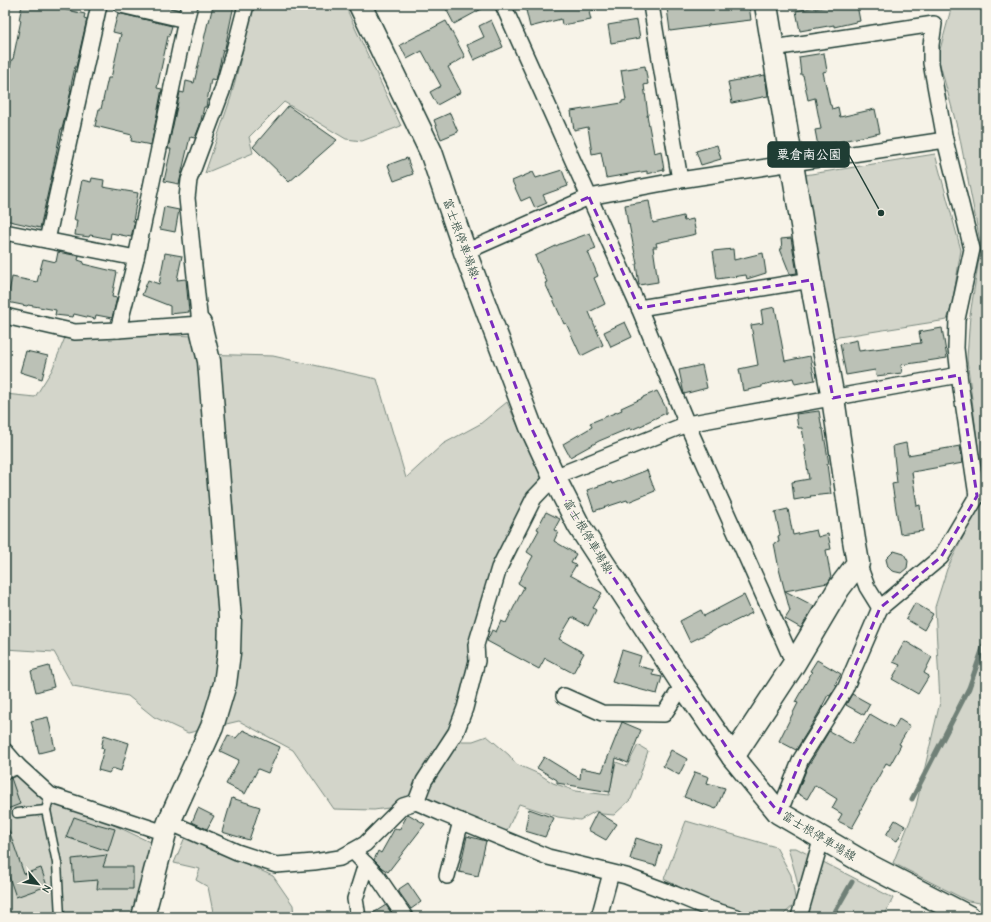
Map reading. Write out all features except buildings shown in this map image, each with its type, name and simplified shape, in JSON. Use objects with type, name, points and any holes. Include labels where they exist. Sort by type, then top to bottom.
[{"type":"street","points":[[47,240],[99,5]]},
{"type":"street","points":[[121,5],[186,20]]},
{"type":"street","points":[[118,330],[136,258],[190,5]]},
{"type":"street","points":[[143,917],[167,827],[212,727],[225,684],[229,653],[230,618],[209,369],[200,324],[186,198],[189,180],[222,91],[246,5]]},
{"type":"street","name":"富士根停車場線","points":[[360,5],[430,152],[465,252],[531,427],[554,477],[579,526],[683,685],[733,757],[779,813],[868,865],[969,917]]},
{"type":"street","points":[[504,5],[639,308],[687,424],[794,664]]},
{"type":"street","points":[[651,5],[680,180]]},
{"type":"street","points":[[766,5],[811,280],[833,398],[852,532],[858,563],[867,587],[880,608]]},
{"type":"street","points":[[773,48],[934,24],[931,45],[931,63],[945,140],[972,249],[957,319],[956,348],[977,496],[941,557],[880,608],[845,689],[801,759],[779,813]]},
{"type":"street","points":[[465,252],[589,197],[680,180],[945,140]]},
{"type":"street","points":[[5,232],[136,258]]},
{"type":"street","points":[[639,308],[811,280]]},
{"type":"street","points":[[5,316],[75,332],[200,324]]},
{"type":"street","points":[[416,802],[424,781],[456,732],[465,708],[477,661],[476,645],[499,568],[534,498],[554,477],[687,424],[959,375]]},
{"type":"street","points":[[733,757],[794,664],[839,588],[858,563]]},
{"type":"street","points":[[564,696],[602,713],[664,714],[683,685]]},
{"type":"street","points":[[5,750],[12,769],[48,803],[167,827],[276,865],[340,858],[365,844],[403,806],[416,802],[548,857],[626,876],[710,909],[736,917]]},
{"type":"street","points":[[448,876],[461,821]]},
{"type":"street","points":[[799,917],[822,837]]},
{"type":"street","points":[[353,851],[377,876],[405,917]]},
{"type":"street","points":[[358,917],[355,899],[366,864]]},
{"type":"street","points":[[599,917],[611,873]]},
{"type":"lane","points":[[17,813],[48,803],[57,863],[60,917]]},
{"type":"highlighted area","points":[[589,197],[639,308],[811,280],[833,398],[959,375],[977,496],[941,557],[880,608],[845,689],[801,759],[779,813],[733,757],[579,526],[531,427],[465,252]]},
{"type":"shaded area","points":[[254,5],[345,5],[401,126],[362,141],[346,139],[284,102],[249,137],[253,153],[205,173],[231,97]]},
{"type":"shaded area","points":[[952,5],[986,5],[986,904],[968,901],[893,863],[916,806],[940,702],[935,607],[947,569],[984,495],[967,359],[970,315],[981,246],[959,134],[938,57]]},
{"type":"shaded area","points":[[935,154],[961,250],[952,305],[947,320],[832,338],[805,175]]},
{"type":"shaded area","points":[[68,330],[194,336],[197,354],[273,356],[377,379],[406,478],[443,444],[480,424],[507,402],[542,478],[499,556],[465,708],[416,798],[403,806],[374,810],[334,809],[293,750],[239,721],[188,733],[154,717],[128,696],[73,686],[54,652],[5,649],[5,394],[35,397],[52,370]]},
{"type":"shaded area","points":[[487,736],[509,755],[516,764],[539,774],[553,783],[576,791],[609,795],[616,762],[627,766],[638,745],[648,751],[631,799],[614,815],[602,814],[596,811],[580,820],[558,817],[519,804],[504,837],[417,801],[454,741],[473,741]]},
{"type":"shaded area","points":[[15,767],[50,795],[152,843],[136,917],[5,917],[5,771]]},
{"type":"shaded area","points":[[686,821],[776,847],[791,875],[796,903],[783,915],[750,917],[710,903],[664,879]]},
{"type":"shaded area","points":[[185,837],[273,876],[293,905],[294,917],[214,917],[208,887],[196,880],[200,869],[174,863]]},
{"type":"shaded area","points":[[788,848],[796,848],[893,898],[884,917],[804,917],[796,876]]},
{"type":"waterway","points":[[912,799],[969,688],[986,639]]},
{"type":"waterway","points":[[832,917],[852,882]]},
{"type":"place","name":"粟倉南公園","points":[[881,213]]}]
